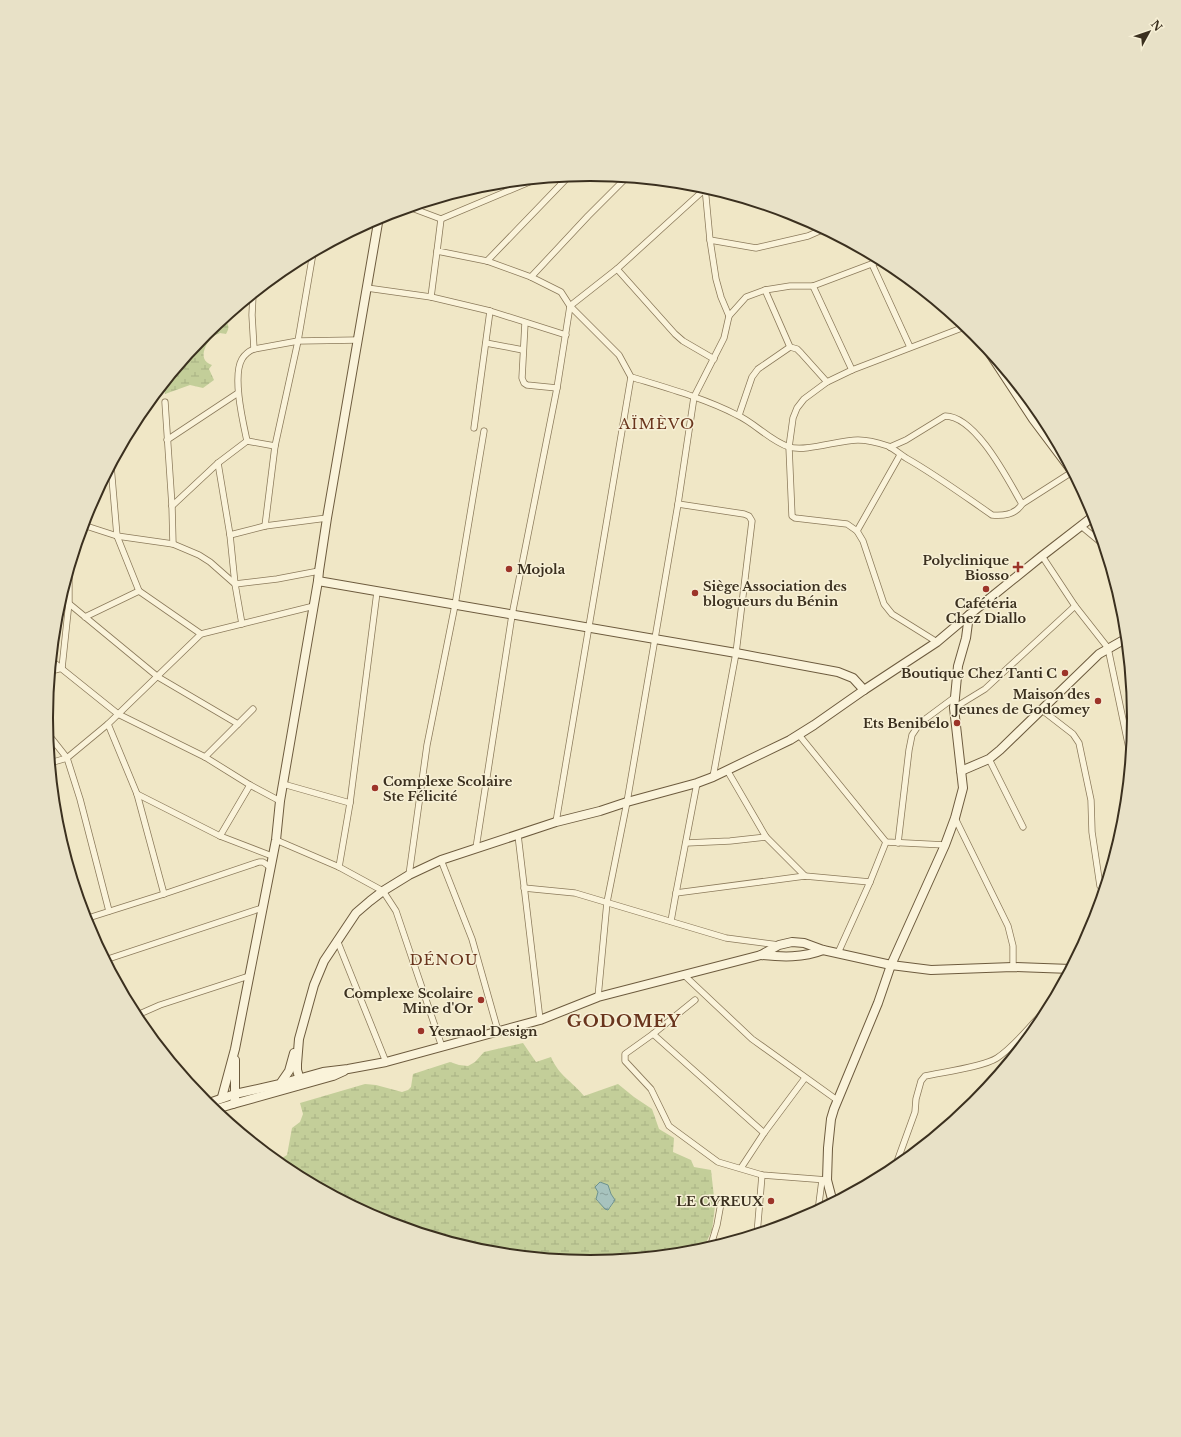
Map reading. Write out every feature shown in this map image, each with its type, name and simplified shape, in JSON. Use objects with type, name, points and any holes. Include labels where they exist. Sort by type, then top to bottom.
[{"type":"main road","points":[[222,1097],[235,1049],[276,840],[280,801],[378,225]]},
{"type":"main road","points":[[1008,380],[1033,419],[1057,451]]},
{"type":"main road","points":[[280,1084],[289,1071],[314,985],[324,961],[356,913],[370,900],[410,875],[441,860],[556,822],[697,783],[728,770],[799,735],[937,642],[1089,519]]},
{"type":"main road","points":[[318,581],[838,672],[853,678],[864,690]]},
{"type":"main road","points":[[832,1199],[825,1180],[829,1132],[836,1100],[878,1003],[891,965],[945,845],[955,818],[963,788],[954,708],[958,666],[966,638],[969,615]]},
{"type":"main road","points":[[961,771],[989,759],[1010,742],[1099,654],[1122,641]]},
{"type":"main road","points":[[761,956],[780,945],[792,942],[804,943],[823,950],[891,965],[931,970],[1014,967],[1066,969]]},
{"type":"main road","points":[[212,1101],[235,1094],[280,1084],[333,1076],[348,1069],[386,1062],[540,1020],[598,997],[722,965],[761,956],[804,956],[823,950]]},
{"type":"main road","points":[[296,1082],[299,1040]]},
{"type":"main road","points":[[233,1104],[235,1099],[235,1049]]},
{"type":"main road","points":[[289,1071],[296,1082]]},
{"type":"main road","points":[[220,1108],[296,1082]]},
{"type":"street","points":[[487,261],[563,182]]},
{"type":"street","points":[[531,277],[622,182]]},
{"type":"street","points":[[418,210],[442,219],[520,186]]},
{"type":"street","points":[[476,848],[512,615],[566,335],[570,306],[617,268],[700,192]]},
{"type":"street","points":[[706,193],[710,240],[716,279],[721,297],[729,316]]},
{"type":"street","points":[[431,297],[442,219]]},
{"type":"street","points":[[710,240],[756,248],[808,236],[818,232]]},
{"type":"street","points":[[437,251],[487,261],[531,277],[561,292],[570,306],[619,355],[632,377],[556,822]]},
{"type":"street","points":[[265,526],[275,446],[298,341],[312,259]]},
{"type":"street","points":[[598,997],[607,902],[627,802],[678,504],[694,397],[724,338],[729,316],[746,298],[766,290],[790,286],[813,286],[872,264],[910,347]]},
{"type":"street","points":[[617,268],[675,334],[683,341],[714,359]]},
{"type":"street","points":[[813,286],[852,370]]},
{"type":"street","points":[[367,288],[431,297],[490,311],[566,335]]},
{"type":"street","points":[[766,290],[790,347]]},
{"type":"street","points":[[253,300],[254,349]]},
{"type":"street","points":[[474,428],[490,311]]},
{"type":"street","points":[[525,322],[522,378],[524,383],[527,385],[556,388]]},
{"type":"street","points":[[937,642],[892,614],[887,609],[863,541],[857,531],[847,524],[795,518],[792,516],[789,447],[793,418],[797,408],[804,399],[827,382],[852,370],[961,328]]},
{"type":"street","points":[[247,441],[238,393],[241,360],[248,352],[254,349],[298,341],[358,340]]},
{"type":"street","points":[[486,343],[523,350]]},
{"type":"street","points":[[790,347],[797,349],[827,382]]},
{"type":"street","points":[[739,415],[754,374],[758,369],[790,347]]},
{"type":"street","points":[[632,377],[694,397],[739,415],[789,447],[800,448],[859,440],[890,447],[900,455],[930,472],[992,515],[1002,516],[1016,510],[1022,504],[1069,474]]},
{"type":"street","points":[[167,440],[238,393]]},
{"type":"street","points":[[165,402],[173,544]]},
{"type":"street","points":[[890,447],[906,440],[945,416],[952,416],[975,432],[988,448],[1022,504]]},
{"type":"street","points":[[410,875],[428,745],[455,605],[484,431]]},
{"type":"street","points":[[172,506],[218,463],[247,441],[275,446]]},
{"type":"street","points":[[857,531],[900,455]]},
{"type":"street","points":[[218,463],[230,535],[235,584],[242,624]]},
{"type":"street","points":[[112,474],[117,536],[139,591],[201,634]]},
{"type":"street","points":[[678,504],[744,514],[752,521],[736,653],[713,777]]},
{"type":"street","points":[[230,535],[265,526],[327,518]]},
{"type":"street","points":[[1081,526],[1096,539]]},
{"type":"street","points":[[89,527],[117,536],[173,544],[199,555],[210,562],[235,584],[277,579],[319,571]]},
{"type":"street","points":[[1042,556],[1074,606],[1108,648],[1127,735]]},
{"type":"street","points":[[62,668],[69,602],[69,588]]},
{"type":"street","points":[[86,617],[139,591]]},
{"type":"street","points":[[339,867],[350,803],[377,592]]},
{"type":"street","points":[[66,600],[158,677],[238,724]]},
{"type":"street","points":[[55,762],[67,758],[108,724],[201,634],[314,606]]},
{"type":"street","points":[[954,708],[975,696],[994,681],[1074,606]]},
{"type":"street","points":[[56,664],[118,714],[205,757],[280,801]]},
{"type":"street","points":[[56,670],[62,668]]},
{"type":"street","points":[[898,843],[912,735],[920,723],[955,697]]},
{"type":"street","points":[[205,757],[253,709]]},
{"type":"street","points":[[1042,710],[1073,734],[1079,743],[1091,800],[1092,832],[1100,887]]},
{"type":"street","points":[[108,724],[137,794],[164,894]]},
{"type":"street","points":[[799,735],[886,842],[945,845]]},
{"type":"street","points":[[54,741],[67,758],[80,800],[109,911]]},
{"type":"street","points":[[989,759],[1023,827]]},
{"type":"street","points":[[728,770],[766,837],[805,876]]},
{"type":"street","points":[[671,922],[697,783]]},
{"type":"street","points":[[220,836],[250,784]]},
{"type":"street","points":[[283,784],[350,803]]},
{"type":"street","points":[[137,794],[220,836],[272,856]]},
{"type":"street","points":[[955,818],[1008,926],[1013,946],[1014,967]]},
{"type":"street","points":[[518,835],[540,1020]]},
{"type":"street","points":[[686,843],[730,841],[766,837]]},
{"type":"street","points":[[276,840],[339,867],[383,891],[396,911],[442,1047]]},
{"type":"street","points":[[838,953],[886,842]]},
{"type":"street","points":[[441,860],[472,939],[498,1031]]},
{"type":"street","points":[[91,917],[259,862],[263,862],[270,867]]},
{"type":"street","points":[[676,892],[805,876],[870,882]]},
{"type":"street","points":[[524,888],[575,893],[726,938],[780,945]]},
{"type":"street","points":[[109,959],[262,908]]},
{"type":"street","points":[[337,940],[386,1062]]},
{"type":"street","points":[[684,975],[752,1039],[836,1100]]},
{"type":"street","points":[[142,1013],[160,1005],[249,976]]},
{"type":"street","points":[[695,1000],[653,1034],[625,1054],[625,1061],[651,1089],[669,1126],[718,1162],[762,1175],[825,1180],[819,1205]]},
{"type":"street","points":[[898,1159],[915,1112],[916,1099],[921,1079],[925,1076],[996,1059],[1018,1040],[1033,1024]]},
{"type":"street","points":[[653,1034],[764,1133]]},
{"type":"street","points":[[740,1168],[805,1078]]},
{"type":"street","points":[[757,1229],[762,1175]]},
{"type":"street","points":[[712,1242],[721,1203]]},
{"type":"green space","points":[[227,322],[228,329],[226,334],[220,333],[215,335],[207,344],[205,349],[204,358],[212,365],[209,369],[214,380],[203,388],[190,385],[165,394],[165,390],[186,364]]},
{"type":"green space","points":[[523,1043],[536,1062],[551,1057],[554,1064],[562,1074],[584,1096],[618,1084],[652,1109],[659,1129],[674,1138],[673,1152],[691,1160],[694,1167],[711,1170],[715,1206],[712,1230],[706,1244],[626,1255],[590,1256],[555,1255],[486,1246],[451,1238],[385,1215],[353,1201],[322,1184],[282,1158],[287,1155],[292,1128],[300,1122],[303,1114],[300,1103],[365,1084],[376,1085],[402,1092],[411,1087],[413,1074],[450,1062],[468,1066],[475,1062],[484,1052]],"holes":[[[608,1185],[615,1200],[610,1208],[597,1201],[598,1190]]]},
{"type":"water","points":[[600,1182],[608,1185],[615,1200],[608,1210],[605,1209],[596,1199],[598,1192],[595,1187]]},
{"type":"place","name":"Polyclinique Biosso","points":[[1018,567]]},
{"type":"place","name":"Mojola","points":[[509,569]]},
{"type":"place","name":"Cafétéria Chez Diallo","points":[[986,589]]},
{"type":"place","name":"Siège Association des blogueurs du Bénin","points":[[695,593]]},
{"type":"place","name":"Boutique Chez Tanti C","points":[[1065,673]]},
{"type":"place","name":"Maison des Jeunes de Godomey","points":[[1098,701]]},
{"type":"place","name":"Ets Benibelo","points":[[957,723]]},
{"type":"place","name":"Complexe Scolaire Ste Félicité","points":[[375,788]]},
{"type":"place","name":"Complexe Scolaire Mine d'Or","points":[[481,1000]]},
{"type":"place","name":"Yesmaol Design","points":[[421,1031]]},
{"type":"place","name":"LE CYREUX","points":[[771,1201]]},
{"type":"district","name":"AÏMÈVO","points":[[657,423]]},
{"type":"district","name":"DÉNOU","points":[[444,959]]},
{"type":"district","name":"GODOMEY","points":[[624,1021]]}]
